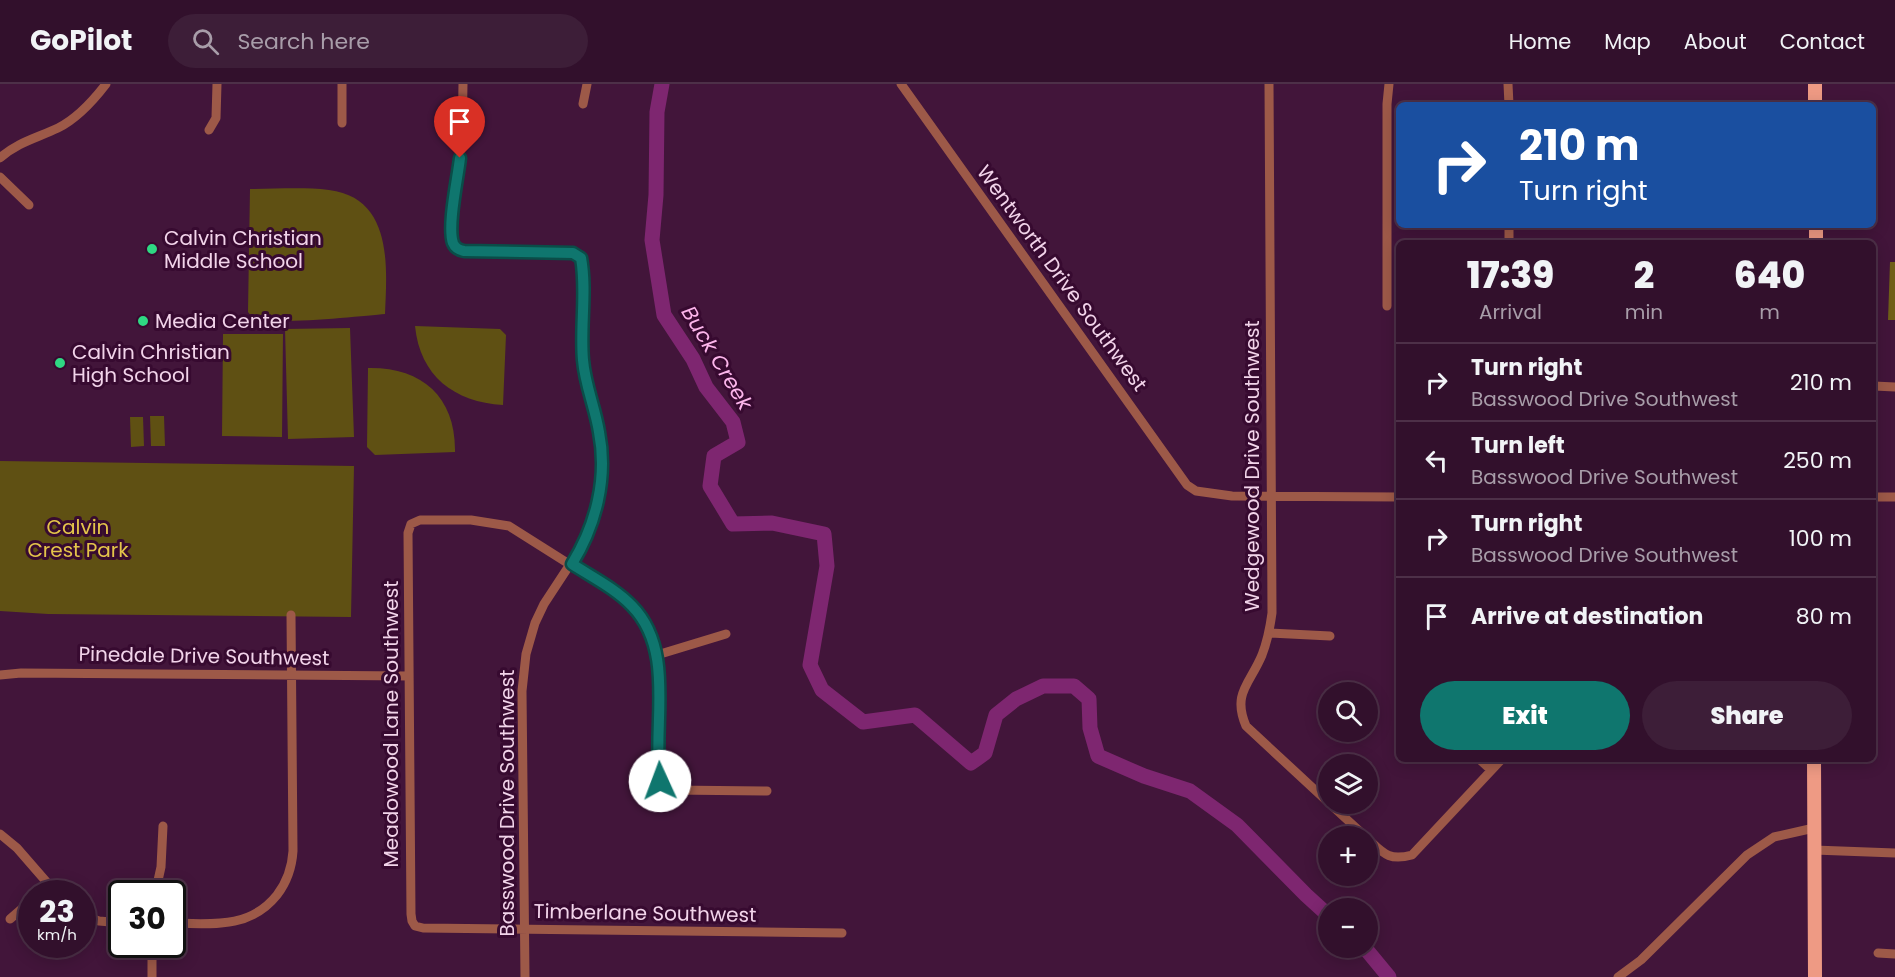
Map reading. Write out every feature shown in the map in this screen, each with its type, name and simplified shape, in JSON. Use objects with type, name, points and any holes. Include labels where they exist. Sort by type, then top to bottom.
[{"type":"main road","points":[[1815,84],[1815,102]]},
{"type":"main road","points":[[1814,762],[1815,977]]},
{"type":"street","points":[[0,158],[18,144],[58,128],[78,114],[106,84]]},
{"type":"street","points":[[209,130],[216,118],[218,84]]},
{"type":"street","points":[[342,84],[342,123]]},
{"type":"street","name":"Basswood Drive Southwest","points":[[463,84],[462,140],[453,209],[454,244],[457,249],[464,251],[573,253],[581,258],[584,369],[599,433],[602,468],[592,523],[584,543],[544,604],[535,623],[528,644],[523,673],[525,977]]},
{"type":"street","points":[[583,104],[587,84]]},
{"type":"street","name":"Wentworth Drive Southwest","points":[[901,84],[1188,485],[1196,491],[1212,495],[1272,496]]},
{"type":"street","name":"Wedgewood Drive Southwest","points":[[1269,84],[1272,613],[1262,656],[1241,698],[1239,710],[1246,726],[1318,794]]},
{"type":"street","points":[[1387,306],[1387,104],[1389,84]]},
{"type":"street","points":[[1508,84],[1509,102]]},
{"type":"street","points":[[0,177],[29,205]]},
{"type":"street","points":[[1876,386],[1895,387]]},
{"type":"street","points":[[1272,496],[1396,497]]},
{"type":"street","points":[[1876,497],[1895,497]]},
{"type":"street","name":"Meadowood Lane Southwest","points":[[413,923],[411,914],[408,676],[408,533],[411,524],[420,520],[482,520],[500,524],[521,532],[572,564]]},
{"type":"street","points":[[572,564],[631,605],[645,624],[657,655],[659,777],[662,786],[672,790],[767,791]]},
{"type":"street","points":[[186,923],[236,922],[256,914],[275,898],[290,872],[293,851],[291,615]]},
{"type":"street","points":[[1269,633],[1330,636]]},
{"type":"street","points":[[657,655],[726,634]]},
{"type":"street","name":"Pinedale Drive Southwest","points":[[0,675],[21,673],[408,676]]},
{"type":"street","points":[[1482,762],[1491,770]]},
{"type":"street","name":"Wedgewood Drive Southwest","points":[[1378,848],[1385,855],[1398,859],[1412,855],[1499,762]]},
{"type":"street","name":"Wedgewood Drive Southwest","points":[[1340,814],[1354,826]]},
{"type":"street","points":[[158,880],[163,826]]},
{"type":"street","points":[[1618,977],[1641,960],[1747,855],[1774,837],[1814,828]]},
{"type":"street","points":[[0,834],[17,848],[45,880]]},
{"type":"street","points":[[1814,850],[1895,853]]},
{"type":"street","points":[[10,920],[18,913]]},
{"type":"street","name":"Timberlane Southwest","points":[[413,923],[423,928],[842,933]]},
{"type":"street","points":[[1878,953],[1895,954]]},
{"type":"street","points":[[152,958],[152,977]]},
{"type":"green space","points":[[250,189],[329,190],[350,196],[365,206],[375,220],[382,237],[386,276],[385,314],[296,321],[262,320],[252,317],[248,312]]},
{"type":"green space","points":[[415,326],[500,329],[506,335],[503,405],[469,398],[442,383],[424,359],[418,344]]},
{"type":"green space","points":[[350,328],[354,437],[288,439],[285,329]]},
{"type":"green space","points":[[223,334],[283,334],[282,437],[222,436]]},
{"type":"green space","points":[[368,368],[405,373],[432,389],[442,401],[449,416],[454,433],[455,452],[375,455],[367,447]]},
{"type":"green space","points":[[150,416],[164,416],[165,446],[151,446]]},
{"type":"green space","points":[[130,417],[143,417],[144,446],[131,447]]},
{"type":"green space","name":"Calvin Crest Park","points":[[0,461],[354,466],[351,617],[48,614],[0,611]]},
{"type":"shaded area","points":[[1890,262],[1895,262],[1895,320],[1888,320]]},
{"type":"waterway","name":"Buck Creek","points":[[662,84],[657,112],[656,195],[652,240],[664,315],[693,359],[706,387],[733,422],[738,442],[714,456],[710,486],[733,524],[772,523],[824,534],[827,566],[810,665],[822,690],[863,722],[915,715],[971,763],[985,753],[996,715],[1016,699],[1043,686],[1074,686],[1089,699],[1090,728],[1098,756],[1144,776],[1190,791],[1237,825],[1318,906]]},
{"type":"waterway","name":"Buck Creek","points":[[1373,958],[1389,977]]},
{"type":"place","name":"Calvin Christian Middle School","points":[[152,249]]},
{"type":"place","name":"Media Center","points":[[143,321]]},
{"type":"place","name":"Calvin Christian High School","points":[[60,363]]},
{"type":"route","points":[[460,158],[453,209],[453,242],[457,249],[573,253],[581,258],[584,369],[601,442],[602,468],[592,523],[572,564],[631,605],[645,624],[654,643],[658,670],[660,781]]}]
